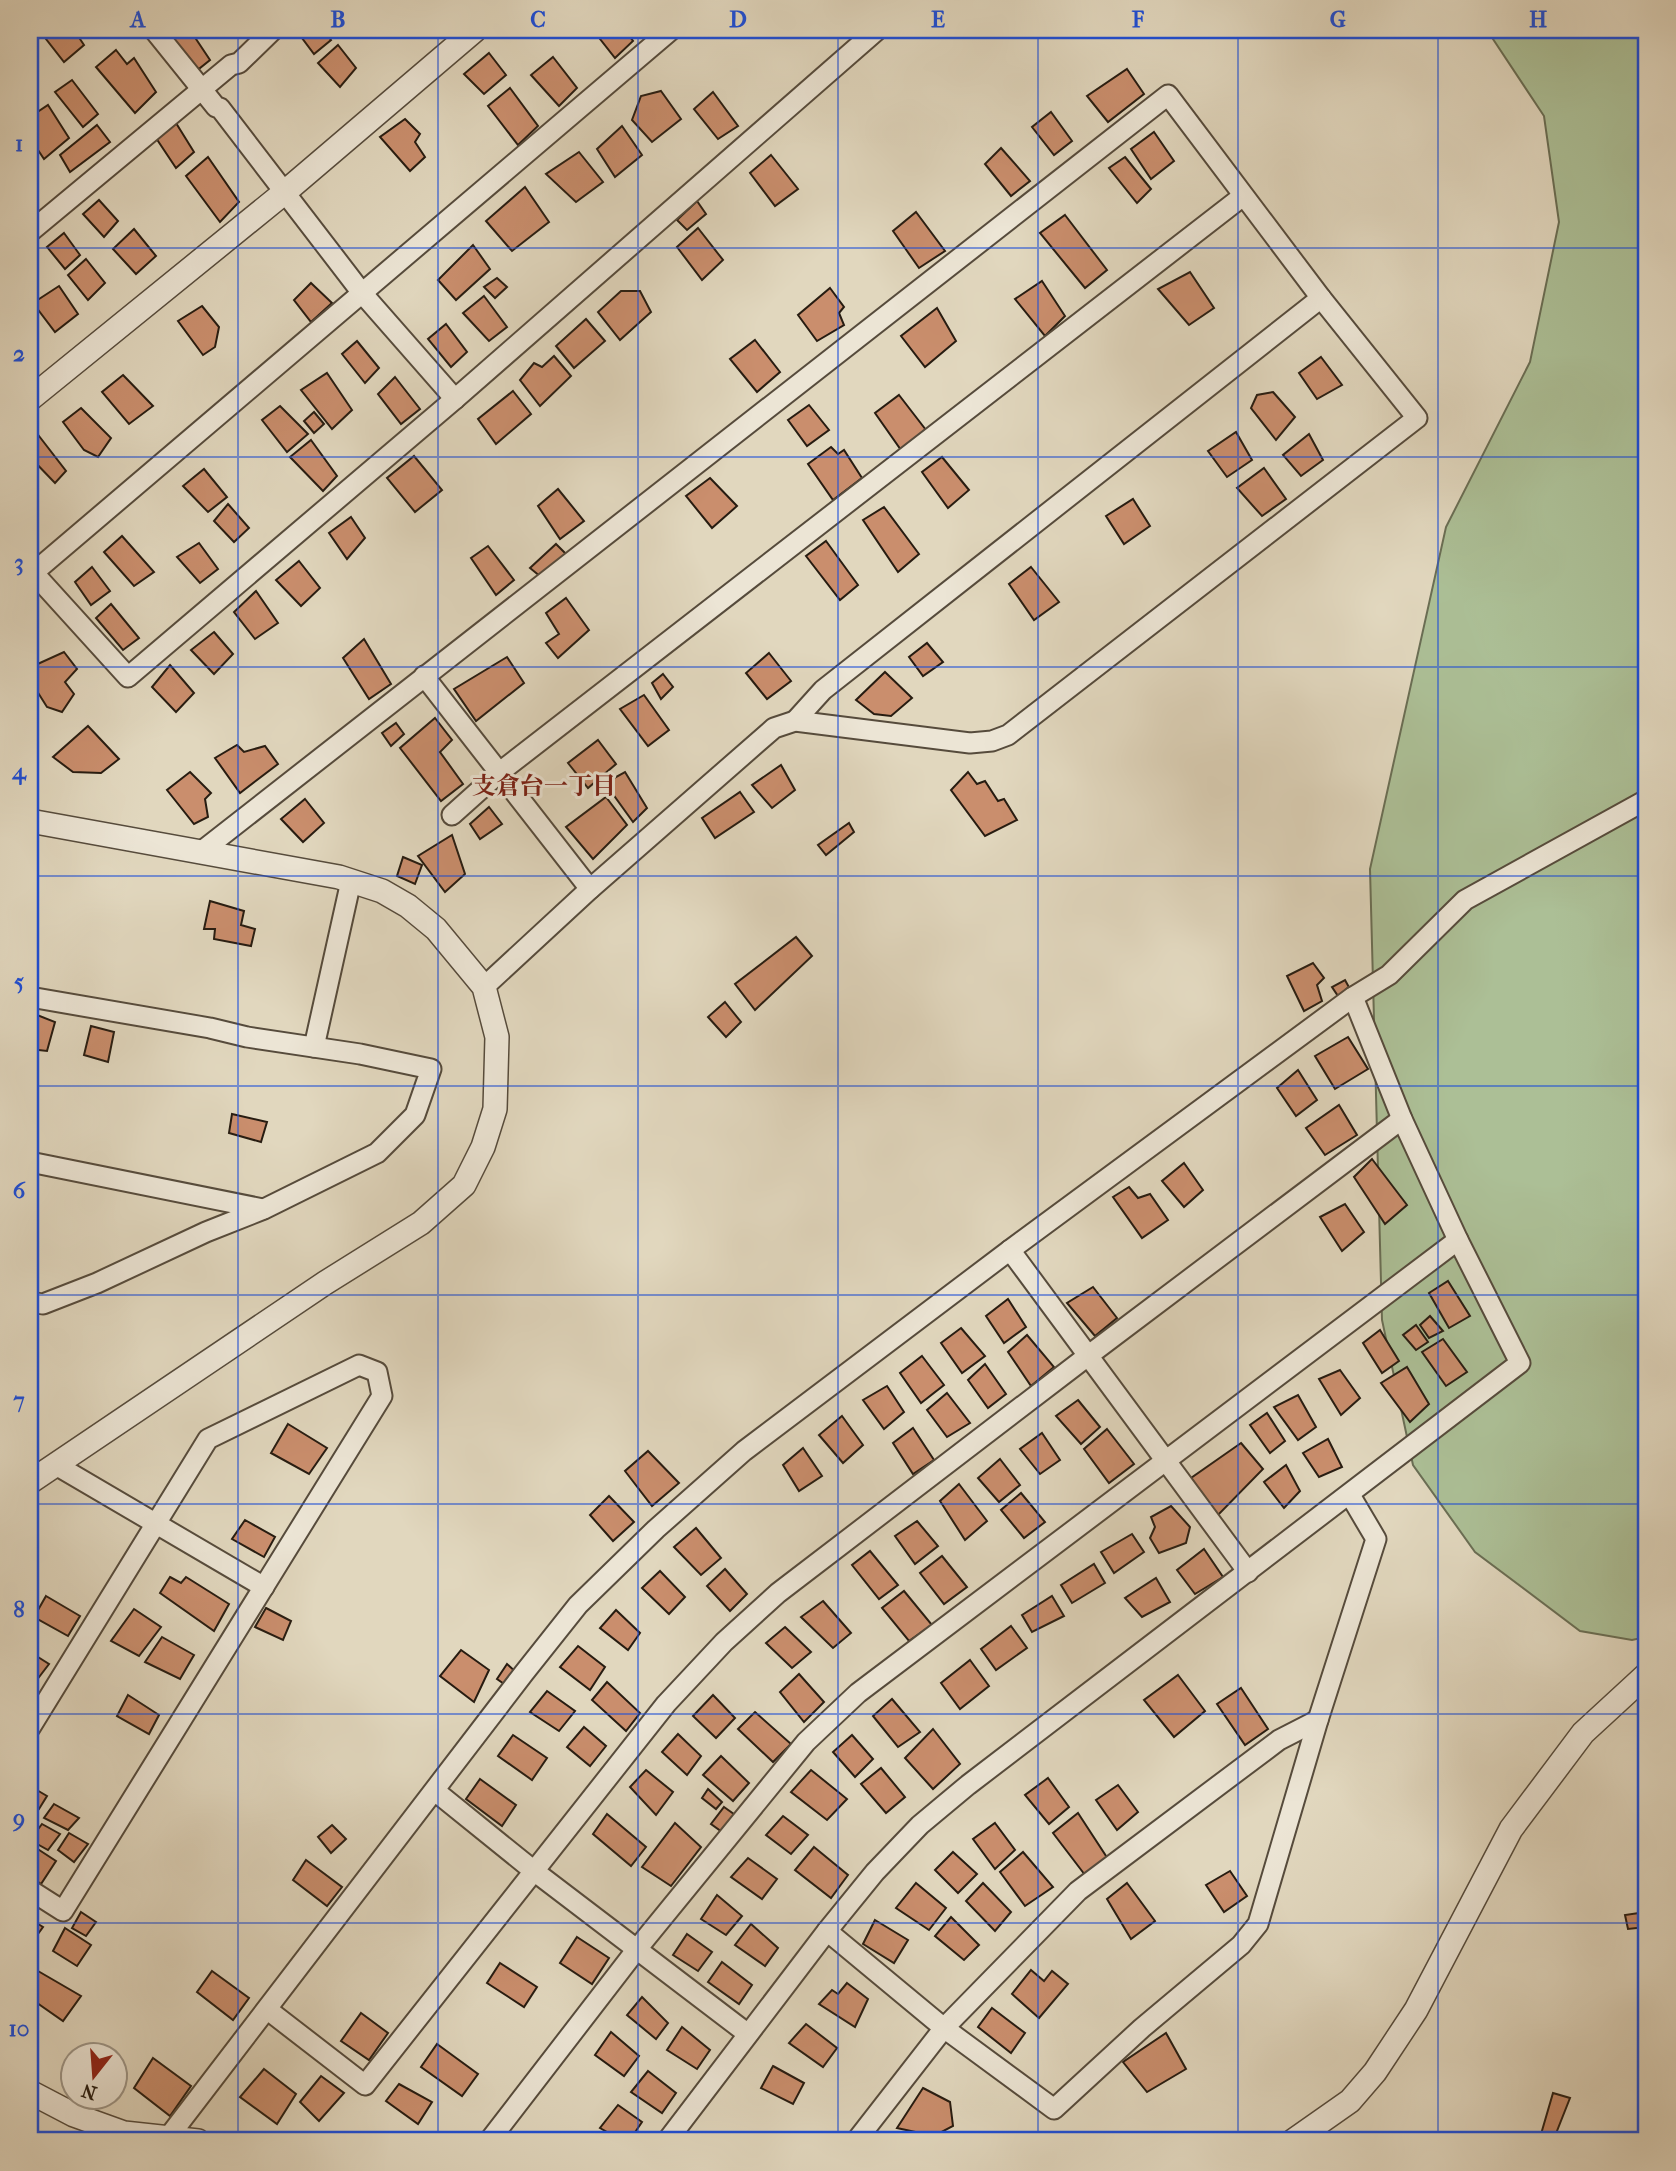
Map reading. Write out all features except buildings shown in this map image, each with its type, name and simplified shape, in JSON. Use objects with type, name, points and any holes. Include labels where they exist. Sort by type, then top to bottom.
[{"type":"street","points":[[154,30],[285,192],[362,293],[455,399]]},
{"type":"street","points":[[30,232],[231,65],[239,62],[273,30]]},
{"type":"street","points":[[30,398],[285,192],[475,30]]},
{"type":"street","points":[[671,30],[32,571],[128,677],[455,399],[877,30]]},
{"type":"street","points":[[202,851],[1168,95],[1321,298],[1417,418],[1008,735],[992,741],[970,743],[795,721],[774,728],[590,889],[484,987]]},
{"type":"street","points":[[452,815],[500,772],[1243,196]]},
{"type":"street","points":[[795,721],[823,690],[1321,298]]},
{"type":"street","points":[[424,676],[590,889]]},
{"type":"street","points":[[167,2139],[578,1605],[656,1528],[744,1451],[1010,1250],[1353,997],[1389,975],[1465,900],[1646,800]]},
{"type":"street","points":[[30,821],[339,877],[382,891],[408,906],[436,929],[484,987],[498,1037],[495,1109],[483,1147],[464,1185],[421,1223],[325,1283],[30,1482]]},
{"type":"street","points":[[314,1047],[351,881]]},
{"type":"street","points":[[30,997],[431,1069],[415,1115],[377,1153],[264,1209],[206,1232],[97,1283],[43,1304],[30,1302]]},
{"type":"street","points":[[667,2141],[827,1931],[875,1872],[920,1825],[968,1785],[1520,1363],[1458,1240],[1402,1119],[1353,997]]},
{"type":"street","points":[[268,2010],[365,2085],[666,1704],[724,1642],[778,1593],[1402,1119]]},
{"type":"street","points":[[30,1162],[264,1209]]},
{"type":"street","points":[[489,2141],[637,1949],[806,1742],[858,1693],[1458,1240]]},
{"type":"street","points":[[1010,1250],[1248,1572]]},
{"type":"street","points":[[30,1728],[208,1439],[359,1365],[377,1372],[382,1396],[63,1911],[30,1890]]},
{"type":"street","points":[[56,1465],[264,1587]]},
{"type":"street","points":[[827,1931],[944,2028],[1054,2109],[1142,2028],[1241,1945],[1258,1923],[1318,1720],[1376,1539],[1350,1495]]},
{"type":"street","points":[[1293,2141],[1350,2101],[1375,2071],[1416,2010],[1511,1829],[1583,1733],[1646,1675]]},
{"type":"street","points":[[856,2141],[944,2028],[1077,1891],[1279,1740],[1318,1720]]},
{"type":"street","points":[[435,1791],[534,1871],[748,2034]]},
{"type":"street","points":[[30,2092],[75,2115],[124,2133],[198,2141]]},
{"type":"green space","points":[[1487,30],[1646,30],[1646,1637],[1632,1640],[1580,1631],[1475,1552],[1413,1465],[1382,1320],[1370,869],[1446,527],[1530,362],[1559,222],[1544,116]]},
{"type":"district","name":"支倉台一丁目","points":[[544,786]]}]
